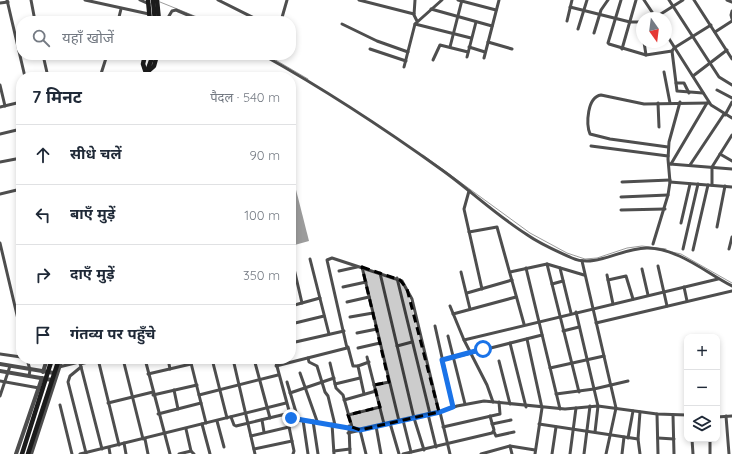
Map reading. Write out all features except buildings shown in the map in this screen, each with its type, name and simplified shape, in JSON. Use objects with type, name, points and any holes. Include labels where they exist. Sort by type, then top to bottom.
[{"type":"main road","points":[[149,2],[149,14]]},
{"type":"main road","points":[[149,2],[153,16]]},
{"type":"main road","points":[[157,2],[158,16]]},
{"type":"main road","points":[[144,60],[144,72]]},
{"type":"main road","points":[[146,72],[151,60]]},
{"type":"main road","points":[[148,72],[154,66],[156,60]]},
{"type":"main road","points":[[22,454],[44,378],[50,364]]},
{"type":"main road","points":[[28,454],[57,364]]},
{"type":"street","points":[[31,0],[34,16]]},
{"type":"street","points":[[85,0],[149,14]]},
{"type":"street","points":[[140,0],[149,2]]},
{"type":"street","points":[[218,0],[250,16]]},
{"type":"street","points":[[282,16],[287,0]]},
{"type":"street","points":[[359,0],[414,14]]},
{"type":"street","points":[[382,6],[384,0]]},
{"type":"street","points":[[404,67],[416,23],[414,14],[415,0]]},
{"type":"street","points":[[416,23],[442,0]]},
{"type":"street","points":[[450,47],[461,0],[496,10]]},
{"type":"street","points":[[484,58],[499,0]]},
{"type":"street","points":[[567,22],[572,0]]},
{"type":"street","points":[[578,29],[586,0]]},
{"type":"street","points":[[594,33],[599,14],[608,0]]},
{"type":"street","points":[[621,0],[608,43],[622,49],[646,55],[674,50],[711,25]]},
{"type":"street","points":[[622,49],[636,0]]},
{"type":"street","points":[[644,0],[652,12]]},
{"type":"street","points":[[669,0],[720,78],[732,85]]},
{"type":"street","points":[[663,12],[683,0]]},
{"type":"street","points":[[694,0],[732,59]]},
{"type":"street","points":[[727,0],[732,2]]},
{"type":"street","points":[[0,3],[7,1],[16,39]]},
{"type":"street","points":[[570,7],[630,22],[636,22]]},
{"type":"street","points":[[119,16],[121,9]]},
{"type":"street","points":[[431,9],[492,26]]},
{"type":"street","points":[[169,16],[172,11],[176,10],[190,16]]},
{"type":"street","points":[[715,32],[732,20],[730,15],[732,12]]},
{"type":"street","points":[[467,57],[476,22]]},
{"type":"street","points":[[416,23],[472,38]]},
{"type":"street","points":[[342,24],[383,43],[408,52]]},
{"type":"street","points":[[488,42],[512,49]]},
{"type":"street","points":[[433,60],[439,45],[468,52]]},
{"type":"street","points":[[672,46],[693,76],[708,103],[724,115],[732,118]]},
{"type":"street","points":[[469,48],[485,52]]},
{"type":"street","points":[[645,48],[646,55]]},
{"type":"street","points":[[370,49],[406,61]]},
{"type":"street","points":[[674,50],[678,92],[703,93]]},
{"type":"street","points":[[693,76],[727,50]]},
{"type":"street","points":[[21,60],[24,72]]},
{"type":"street","points":[[44,60],[47,72]]},
{"type":"street","points":[[102,72],[105,60]]},
{"type":"street","points":[[271,60],[290,72]]},
{"type":"street","points":[[664,72],[670,103]]},
{"type":"street","points":[[296,76],[415,151],[524,233],[582,261],[593,261],[634,248],[657,249],[686,259],[732,286]]},
{"type":"street","points":[[676,83],[684,83],[689,93]]},
{"type":"street","points":[[0,85],[5,106]]},
{"type":"street","points":[[717,90],[732,98]]},
{"type":"street","points":[[668,147],[593,136],[589,133],[588,114],[594,100],[597,96],[640,103],[708,103]]},
{"type":"street","points":[[653,244],[668,195],[670,164],[668,147],[680,102]]},
{"type":"street","points":[[690,165],[732,102]]},
{"type":"street","points":[[0,107],[16,103]]},
{"type":"street","points":[[658,103],[659,127]]},
{"type":"street","points":[[670,164],[708,103]]},
{"type":"street","points":[[0,134],[16,130]]},
{"type":"street","points":[[693,250],[710,185],[712,167],[732,135]]},
{"type":"street","points":[[728,140],[732,143]]},
{"type":"street","points":[[591,146],[668,156]]},
{"type":"street","points":[[720,154],[732,161]]},
{"type":"street","points":[[0,162],[16,159]]},
{"type":"street","points":[[670,164],[732,169]]},
{"type":"street","points":[[622,182],[670,181],[732,187]]},
{"type":"street","points":[[681,223],[690,184]]},
{"type":"street","points":[[683,249],[698,184]]},
{"type":"street","points":[[717,227],[726,186]]},
{"type":"street","points":[[0,194],[16,190]]},
{"type":"street","points":[[469,191],[463,206],[482,289]]},
{"type":"street","points":[[621,197],[668,195]]},
{"type":"street","points":[[621,210],[665,208]]},
{"type":"street","points":[[469,232],[497,227],[524,324]]},
{"type":"street","points":[[729,249],[732,237]]},
{"type":"street","points":[[0,243],[16,311]]},
{"type":"street","points":[[369,362],[358,366],[353,366],[327,260],[332,258],[397,278],[402,281],[412,299],[450,454]]},
{"type":"street","points":[[310,259],[329,334]]},
{"type":"street","points":[[582,261],[584,275],[616,408],[606,454]]},
{"type":"street","points":[[510,272],[547,264],[584,275]]},
{"type":"street","points":[[547,264],[578,392]]},
{"type":"street","points":[[658,266],[667,306]]},
{"type":"street","points":[[339,271],[360,267]]},
{"type":"street","points":[[360,267],[366,282],[389,382],[411,452]]},
{"type":"street","points":[[526,268],[560,409]]},
{"type":"street","points":[[560,268],[571,313]]},
{"type":"street","points":[[642,269],[648,295]]},
{"type":"street","points":[[461,272],[470,309]]},
{"type":"street","points":[[380,273],[414,418],[424,450]]},
{"type":"street","points":[[607,275],[613,304]]},
{"type":"street","points":[[608,280],[626,276],[633,299]]},
{"type":"street","points":[[296,277],[302,303]]},
{"type":"street","points":[[397,278],[436,446]]},
{"type":"street","points":[[464,340],[524,324],[718,279]]},
{"type":"street","points":[[467,293],[512,280]]},
{"type":"street","points":[[552,284],[563,281]]},
{"type":"street","points":[[342,287],[366,282]]},
{"type":"street","points":[[684,287],[687,301]]},
{"type":"street","points":[[596,323],[732,291]]},
{"type":"street","points":[[347,302],[369,297]]},
{"type":"street","points":[[454,314],[516,297]]},
{"type":"street","points":[[296,305],[320,298]]},
{"type":"street","points":[[450,306],[464,340],[487,385],[493,402]]},
{"type":"street","points":[[350,317],[373,312]]},
{"type":"street","points":[[576,312],[586,360],[598,406],[595,432]]},
{"type":"street","points":[[296,323],[324,316]]},
{"type":"street","points":[[435,326],[453,407]]},
{"type":"street","points":[[563,331],[579,327]]},
{"type":"street","points":[[357,333],[377,329]]},
{"type":"street","points":[[296,340],[344,331]]},
{"type":"street","points":[[442,360],[542,335]]},
{"type":"street","points":[[448,336],[465,404]]},
{"type":"street","points":[[527,339],[542,408],[535,454]]},
{"type":"street","points":[[397,346],[412,342]]},
{"type":"street","points":[[358,348],[380,343]]},
{"type":"street","points":[[510,343],[526,407]]},
{"type":"street","points":[[296,361],[345,349],[347,345]]},
{"type":"street","points":[[0,354],[16,356]]},
{"type":"street","points":[[550,368],[604,356]]},
{"type":"street","points":[[368,357],[384,424]]},
{"type":"street","points":[[308,358],[309,362],[317,366],[324,392],[328,396],[333,424],[334,452],[350,449]]},
{"type":"street","points":[[499,361],[510,404]]},
{"type":"street","points":[[330,363],[337,390],[342,393],[348,415],[350,427],[348,432],[350,454]]},
{"type":"street","points":[[0,364],[54,373]]},
{"type":"street","points":[[29,364],[29,376]]},
{"type":"street","points":[[46,372],[47,364]]},
{"type":"street","points":[[32,454],[61,364]]},
{"type":"street","points":[[60,367],[75,364]]},
{"type":"street","points":[[79,364],[70,376],[68,382],[86,453]]},
{"type":"street","points":[[80,364],[102,449]]},
{"type":"street","points":[[100,364],[119,445]]},
{"type":"street","points":[[124,364],[148,454]]},
{"type":"street","points":[[146,364],[158,414],[170,454]]},
{"type":"street","points":[[169,364],[170,369]]},
{"type":"street","points":[[148,374],[191,364],[201,403],[210,454]]},
{"type":"street","points":[[213,364],[220,390],[234,426],[248,424],[290,413]]},
{"type":"street","points":[[234,364],[254,454]]},
{"type":"street","points":[[255,364],[270,418]]},
{"type":"street","points":[[284,364],[276,366],[291,418],[288,420],[293,454]]},
{"type":"street","points":[[0,396],[10,366]]},
{"type":"street","points":[[358,366],[364,394]]},
{"type":"street","points":[[0,371],[52,380]]},
{"type":"street","points":[[300,373],[317,421]]},
{"type":"street","points":[[199,394],[278,375]]},
{"type":"street","points":[[16,454],[38,388],[44,378]]},
{"type":"street","points":[[290,393],[334,378]]},
{"type":"street","points":[[335,384],[360,378]]},
{"type":"street","points":[[556,394],[578,392],[628,381]]},
{"type":"street","points":[[0,382],[38,388]]},
{"type":"street","points":[[286,382],[298,419]]},
{"type":"street","points":[[374,385],[389,382]]},
{"type":"street","points":[[108,403],[197,385]]},
{"type":"street","points":[[174,390],[178,409]]},
{"type":"street","points":[[344,400],[376,391]]},
{"type":"street","points":[[348,432],[414,418],[465,404],[484,401],[526,407],[560,409],[598,406],[657,414],[684,415]]},
{"type":"street","points":[[443,427],[501,413],[499,402]]},
{"type":"street","points":[[158,414],[201,403]]},
{"type":"street","points":[[80,454],[186,429],[286,403]]},
{"type":"street","points":[[60,405],[72,454]]},
{"type":"street","points":[[584,454],[590,406]]},
{"type":"street","points":[[348,415],[380,407]]},
{"type":"street","points":[[573,454],[570,454],[576,408]]},
{"type":"street","points":[[622,454],[633,411]]},
{"type":"street","points":[[640,412],[638,438],[640,454]]},
{"type":"street","points":[[657,414],[658,454]]},
{"type":"street","points":[[673,415],[674,454]]},
{"type":"street","points":[[490,416],[496,436],[514,432]]},
{"type":"street","points":[[726,416],[729,454]]},
{"type":"street","points":[[720,417],[732,416]]},
{"type":"street","points":[[291,418],[317,421],[360,430]]},
{"type":"street","points":[[217,420],[224,447]]},
{"type":"street","points":[[262,420],[264,432]]},
{"type":"street","points":[[302,420],[308,454]]},
{"type":"street","points":[[492,424],[511,420]]},
{"type":"street","points":[[313,421],[318,454]]},
{"type":"street","points":[[390,423],[399,454]]},
{"type":"street","points":[[539,424],[587,430],[626,438],[638,438]]},
{"type":"street","points":[[376,426],[381,454]]},
{"type":"street","points":[[251,436],[289,427]]},
{"type":"street","points":[[552,454],[556,427]]},
{"type":"street","points":[[186,429],[191,451],[194,454]]},
{"type":"street","points":[[360,430],[366,454]]},
{"type":"street","points":[[403,454],[494,432]]},
{"type":"street","points":[[658,438],[674,439]]},
{"type":"street","points":[[254,449],[292,441]]},
{"type":"street","points":[[692,442],[693,454]]},
{"type":"street","points":[[710,442],[710,454]]},
{"type":"street","points":[[124,443],[126,454]]},
{"type":"street","points":[[481,454],[491,453],[510,446],[535,450]]},
{"type":"street","points":[[510,446],[512,454]]},
{"type":"street","points":[[109,448],[110,454]]},
{"type":"street","points":[[179,454],[191,451]]},
{"type":"highlighted area","points":[[362,267],[400,280],[407,289],[439,412],[360,430],[352,427],[348,415],[380,407],[374,385],[389,382]]},
{"type":"shaded area","points":[[296,190],[309,241],[296,245]]},
{"type":"waterway","points":[[160,2],[195,16]]},
{"type":"waterway","points":[[276,60],[308,79]]},
{"type":"waterway","points":[[423,155],[530,233],[567,253],[585,259],[597,258],[627,248],[642,246],[666,249]]},
{"type":"waterway","points":[[672,252],[681,254],[732,283]]},
{"type":"route","points":[[291,418],[348,426],[360,430],[440,412],[453,407],[442,360],[483,349]]}]
